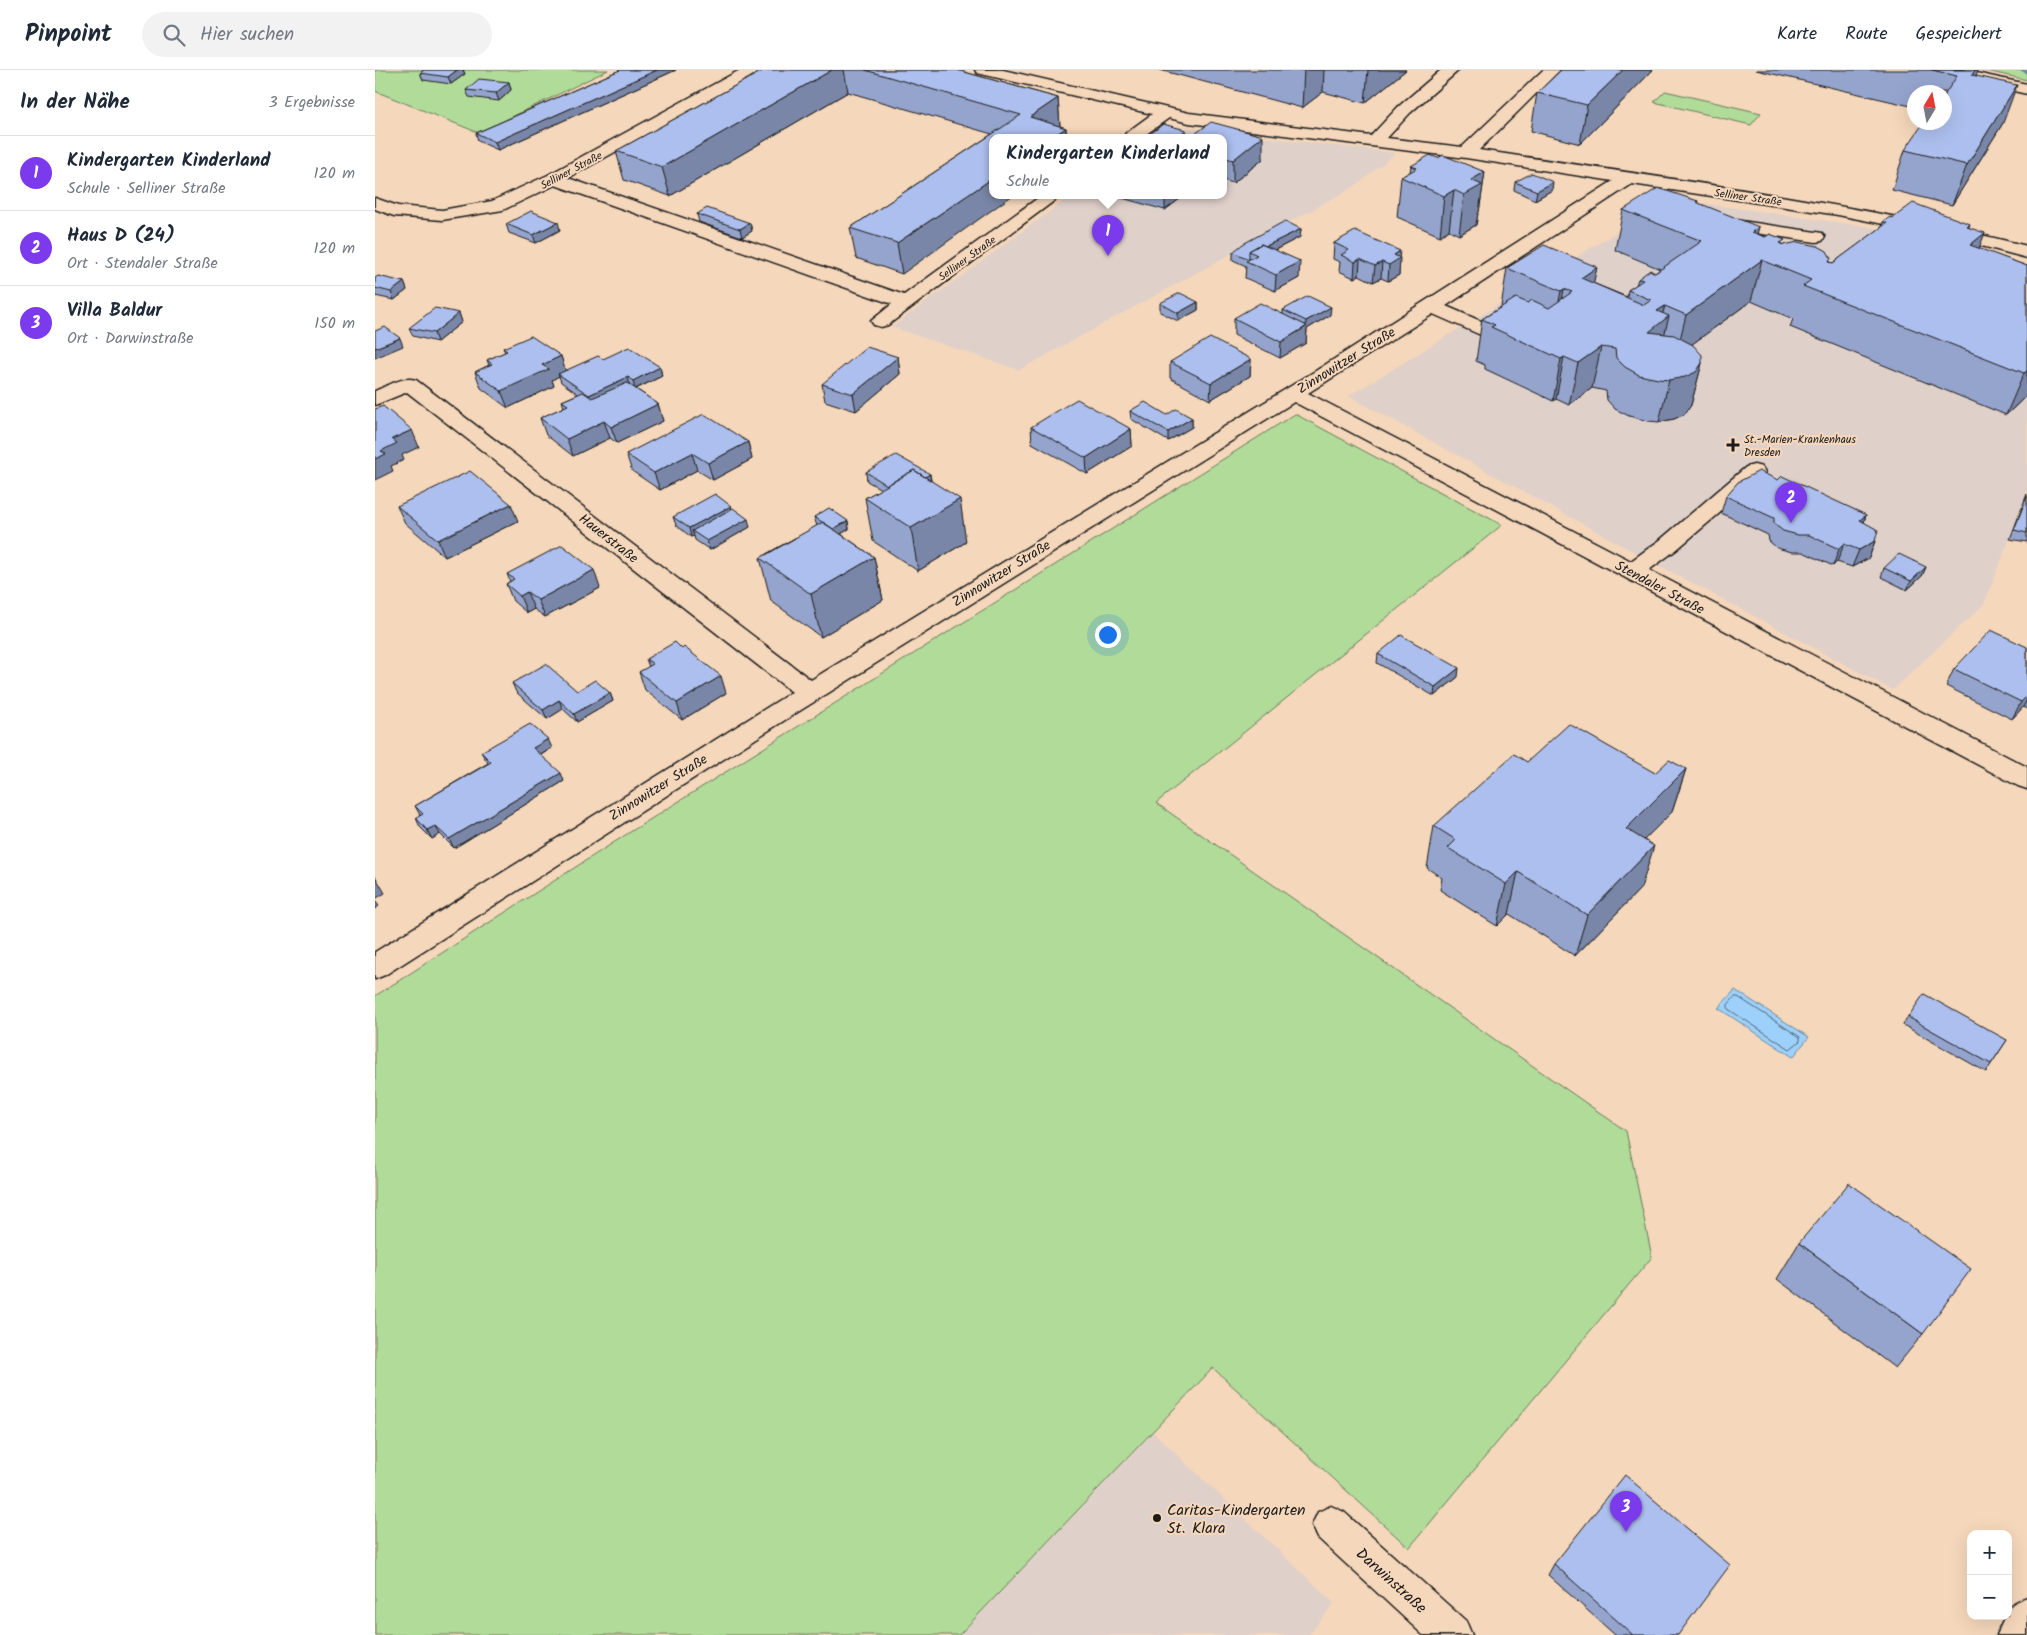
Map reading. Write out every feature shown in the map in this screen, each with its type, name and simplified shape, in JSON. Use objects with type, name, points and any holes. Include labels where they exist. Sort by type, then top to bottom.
[{"type":"street","name":"Selliner Straße","points":[[375,203],[394,211],[442,215],[497,206],[554,179],[752,70]]},
{"type":"street","name":"Selliner Straße","points":[[983,70],[1165,113],[1466,153],[1838,210],[1945,232],[2027,252]]},
{"type":"street","points":[[1375,141],[1404,110],[1451,70]]},
{"type":"street","points":[[1466,153],[1552,70]]},
{"type":"street","points":[[1941,70],[2027,89]]},
{"type":"street","points":[[1136,134],[1165,113]]},
{"type":"street","points":[[1214,134],[1230,123]]},
{"type":"street","points":[[554,179],[905,302]]},
{"type":"street","name":"Zinnowitzer Straße","points":[[375,967],[809,692],[1293,393],[1627,179]]},
{"type":"street","name":"Selliner Straße","points":[[881,320],[1047,199]]},
{"type":"street","points":[[1804,252],[1838,210]]},
{"type":"street","points":[[1708,221],[1816,237]]},
{"type":"street","points":[[1431,306],[1499,336]]},
{"type":"street","name":"Hauerstraße","points":[[375,399],[409,384],[809,692]]},
{"type":"street","name":"Stendaler Straße","points":[[1293,393],[2027,778]]},
{"type":"street","points":[[1632,572],[1668,545],[1754,472]]},
{"type":"street","name":"Darwinstraße","points":[[1331,1524],[1452,1635]]},
{"type":"street","points":[[2016,1635],[2027,1616]]},
{"type":"shaded area","points":[[1171,126],[1395,153],[1357,185],[1019,370],[892,327],[1067,199],[1227,199],[1227,134],[1156,134]]},
{"type":"shaded area","name":"St.-Marien-Krankenhaus Dresden","points":[[1671,199],[1864,226],[2027,265],[2027,494],[1984,604],[1893,690],[1649,560],[1349,396]]},
{"type":"shaded area","name":"Caritas-Kindergarten St. Klara","points":[[1153,1432],[1334,1603],[1309,1635],[959,1635]]},
{"type":"green space","points":[[375,70],[608,70],[479,133],[375,91]]},
{"type":"green space","points":[[1982,70],[2027,70],[2027,80]]},
{"type":"green space","points":[[1665,91],[1761,113],[1751,125],[1654,102]]},
{"type":"green space","points":[[1295,414],[1502,525],[1156,803],[1626,1131],[1652,1257],[1409,1548],[1213,1368],[959,1635],[375,1635],[375,996],[627,834]]},
{"type":"water","points":[[1735,990],[1809,1037],[1793,1057],[1718,1008]]},
{"type":"building","points":[[424,70],[457,70],[448,77],[420,73]]},
{"type":"building","points":[[620,70],[657,70],[495,142],[476,133]]},
{"type":"building","points":[[764,70],[832,70],[662,167],[616,151]]},
{"type":"building","points":[[865,70],[957,70],[1058,98],[1030,117],[1066,128],[1057,134],[992,134],[1021,115]]},
{"type":"building","points":[[1561,70],[1623,70],[1587,105],[1537,93]]},
{"type":"building","points":[[1932,70],[1975,70],[1972,75],[2017,85],[1967,165],[1905,150],[1919,130],[1952,130],[1951,85],[1957,76]]},
{"type":"building","points":[[479,79],[509,82],[496,93],[466,90]]},
{"type":"building","points":[[1211,122],[1263,136],[1233,160],[1227,158],[1227,134],[1195,134]]},
{"type":"building","points":[[1163,124],[1186,130],[1181,134],[1150,134]]},
{"type":"building","points":[[989,136],[989,181],[897,243],[850,228]]},
{"type":"building","points":[[1430,155],[1438,158],[1443,155],[1485,172],[1471,180],[1482,185],[1464,195],[1454,190],[1444,196],[1401,177],[1417,168],[1411,166]]},
{"type":"building","points":[[1532,173],[1553,182],[1537,191],[1515,182]]},
{"type":"building","points":[[1658,188],[1698,201],[1696,202],[1759,227],[1752,232],[1765,237],[1770,234],[1785,240],[1780,243],[1784,245],[1798,242],[1818,246],[1827,251],[1831,258],[1829,262],[1833,263],[1887,223],[1883,222],[1890,217],[1893,218],[1913,203],[1970,224],[1967,227],[1985,233],[1970,245],[2027,266],[2027,371],[2024,373],[1803,286],[1811,280],[1762,260],[1686,315],[1665,306],[1657,311],[1669,316],[1649,332],[1674,335],[1693,345],[1702,355],[1702,363],[1696,372],[1685,377],[1669,380],[1639,375],[1625,367],[1616,358],[1615,349],[1601,347],[1578,363],[1564,357],[1561,359],[1491,327],[1495,325],[1482,319],[1516,298],[1528,303],[1532,300],[1549,308],[1572,292],[1564,289],[1561,291],[1507,268],[1544,245],[1597,267],[1581,278],[1644,305],[1651,300],[1628,290],[1643,280],[1638,279],[1650,270],[1655,273],[1702,241],[1623,210]]},
{"type":"building","points":[[707,208],[750,223],[740,229],[697,214]]},
{"type":"building","points":[[531,211],[558,222],[533,235],[506,224]]},
{"type":"building","points":[[1285,221],[1301,229],[1266,246],[1261,244],[1249,251],[1249,259],[1233,252],[1243,244]]},
{"type":"building","points":[[1355,231],[1400,251],[1394,255],[1400,258],[1389,265],[1382,262],[1375,266],[1360,259],[1355,262],[1341,255],[1349,250],[1334,243]]},
{"type":"building","points":[[1261,244],[1300,261],[1276,275],[1246,261],[1257,255],[1249,251]]},
{"type":"building","points":[[378,276],[404,282],[391,292],[375,288],[375,278]]},
{"type":"building","points":[[1180,293],[1198,302],[1178,313],[1160,303]]},
{"type":"building","points":[[1308,296],[1331,307],[1306,321],[1283,310]]},
{"type":"building","points":[[1260,303],[1307,326],[1281,342],[1234,318]]},
{"type":"building","points":[[435,308],[459,313],[434,333],[409,328]]},
{"type":"building","points":[[385,327],[400,338],[375,348],[375,331]]},
{"type":"building","points":[[531,336],[561,356],[542,365],[549,369],[501,391],[475,372],[492,364],[487,360],[507,351],[503,348]]},
{"type":"building","points":[[1210,338],[1251,359],[1211,383],[1170,362]]},
{"type":"building","points":[[629,347],[660,367],[633,381],[628,377],[589,395],[558,374],[598,356],[603,359]]},
{"type":"building","points":[[867,347],[898,357],[853,394],[822,384]]},
{"type":"building","points":[[627,383],[658,404],[611,427],[604,421],[567,439],[540,418],[568,405],[562,401],[583,392],[592,398]]},
{"type":"building","points":[[1077,399],[1131,429],[1086,458],[1031,427]]},
{"type":"building","points":[[1145,402],[1167,415],[1176,409],[1192,418],[1168,432],[1130,411]]},
{"type":"building","points":[[383,406],[412,430],[392,439],[397,443],[381,451],[386,454],[375,459],[375,409]]},
{"type":"building","points":[[704,414],[748,442],[708,463],[692,453],[654,473],[626,454]]},
{"type":"building","points":[[896,455],[930,474],[925,477],[914,470],[887,485],[866,472]]},
{"type":"building","points":[[914,470],[960,499],[911,528],[865,498]]},
{"type":"building","points":[[470,471],[511,504],[438,540],[397,506]]},
{"type":"building","points":[[1759,471],[1778,480],[1782,476],[1866,515],[1860,520],[1878,530],[1875,541],[1859,550],[1844,544],[1839,549],[1809,535],[1798,535],[1783,531],[1774,524],[1774,518],[1726,496],[1738,482]]},
{"type":"building","points":[[715,494],[731,506],[689,528],[673,517]]},
{"type":"building","points":[[2027,496],[2027,533],[2014,530]]},
{"type":"building","points":[[733,508],[748,519],[707,541],[692,531]]},
{"type":"building","points":[[829,508],[848,521],[833,529],[814,517]]},
{"type":"building","points":[[823,522],[874,557],[811,594],[760,558]]},
{"type":"building","points":[[562,545],[594,570],[538,600],[527,592],[520,596],[506,584],[514,579],[507,574]]},
{"type":"building","points":[[1899,554],[1926,567],[1911,581],[1884,568]]},
{"type":"building","points":[[1991,630],[2027,647],[2027,696],[2021,702],[1954,669]]},
{"type":"building","points":[[1401,635],[1459,668],[1435,687],[1378,654]]},
{"type":"building","points":[[675,642],[721,676],[677,703],[639,672],[653,664],[646,659]]},
{"type":"building","points":[[546,664],[577,691],[595,680],[610,693],[574,714],[559,700],[543,710],[512,683]]},
{"type":"building","points":[[530,724],[548,739],[533,748],[561,773],[449,839],[435,826],[427,830],[416,818],[423,814],[415,806],[491,762],[481,752]]},
{"type":"building","points":[[1569,724],[1655,773],[1669,760],[1686,769],[1626,829],[1654,846],[1587,915],[1518,872],[1506,884],[1448,848],[1456,840],[1434,826],[1514,754],[1527,762]]},
{"type":"building","points":[[1924,994],[2007,1040],[1991,1064],[1908,1017]]},
{"type":"building","points":[[1849,1183],[1971,1269],[1923,1334],[1799,1243]]},
{"type":"building","points":[[1625,1475],[1730,1565],[1678,1635],[1633,1635],[1554,1564]]},
{"type":"place","name":"Kindergarten Kinderland","points":[[1108,256]]},
{"type":"place","name":"St.-Marien-Krankenhaus Dresden","points":[[1733,445]]},
{"type":"place","name":"Haus D (24)","points":[[1791,523]]},
{"type":"place","name":"Caritas-Kindergarten St. Klara","points":[[1157,1518]]},
{"type":"place","name":"Villa Baldur","points":[[1626,1532]]}]
